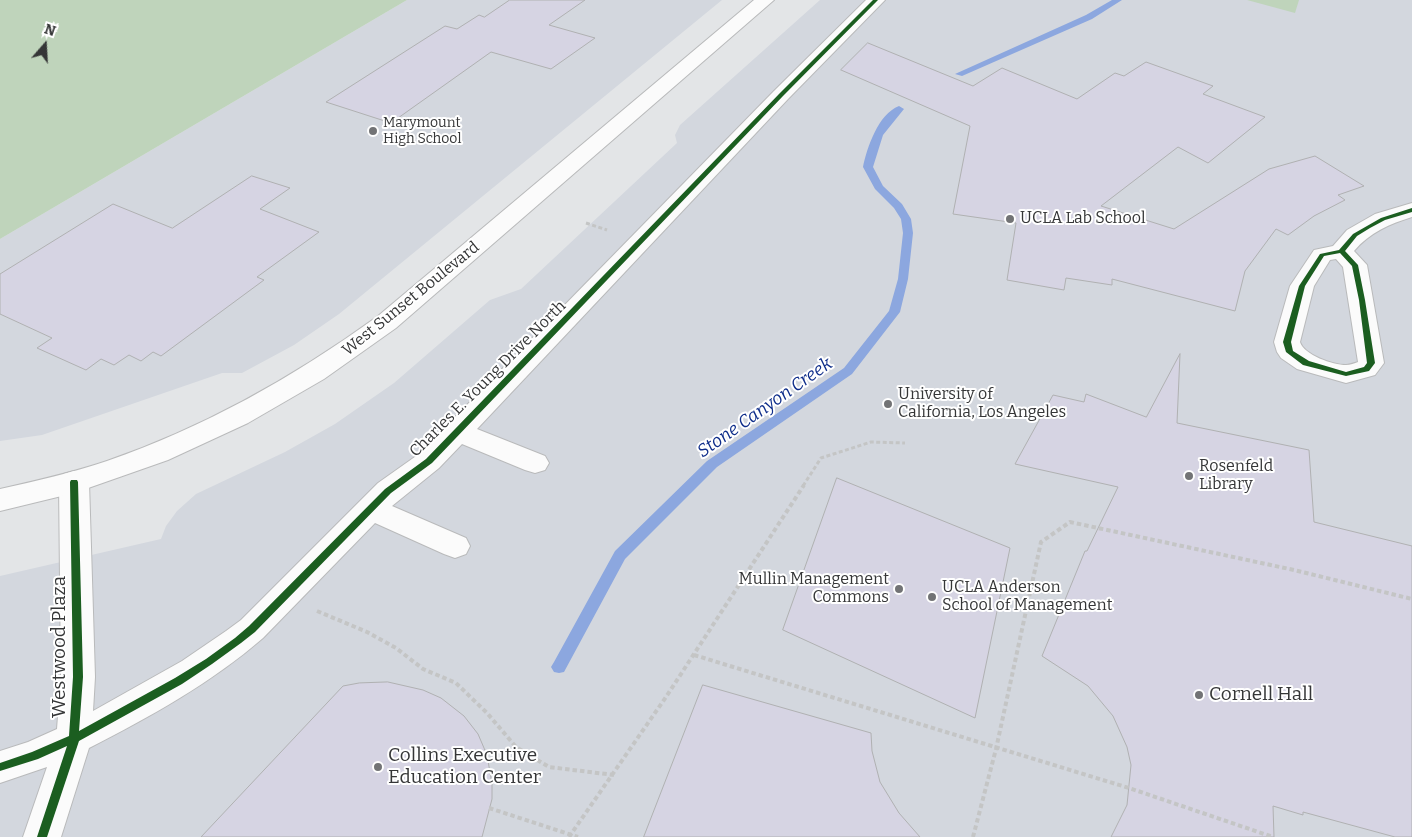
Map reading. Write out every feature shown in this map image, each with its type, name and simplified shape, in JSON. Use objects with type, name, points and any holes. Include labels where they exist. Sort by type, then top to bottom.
[{"type":"street","name":"West Sunset Boulevard","points":[[0,500],[74,482],[141,460],[206,433],[261,406],[354,348],[765,0]]},
{"type":"street","name":"Charles E. Young Drive North","points":[[0,767],[16,763],[74,740],[196,672],[226,651],[252,629],[394,486],[430,461],[780,95],[876,0]]},
{"type":"street","points":[[1341,252],[1355,265],[1371,363],[1366,369],[1346,374],[1306,363],[1290,352],[1287,342],[1302,286],[1322,255],[1341,252],[1355,235],[1368,227],[1412,210]]},
{"type":"street","points":[[458,432],[535,463]]},
{"type":"street","name":"Westwood Plaza","points":[[42,837],[74,740],[78,677],[74,482]]},
{"type":"street","points":[[371,509],[455,546]]},
{"type":"path","points":[[586,223],[612,232]]},
{"type":"path","points":[[569,837],[614,775],[694,655],[821,458],[870,442],[905,443]]},
{"type":"path","points":[[973,837],[996,749],[1041,542],[1070,522],[1294,570],[1412,599]]},
{"type":"path","points":[[316,611],[367,632],[396,648],[423,669],[456,683],[487,713],[516,747],[550,767],[614,775]]},
{"type":"path","points":[[694,655],[996,749],[1129,788],[1274,837]]},
{"type":"path","points":[[489,808],[578,837]]},
{"type":"shaded area","name":"Marymount High School","points":[[407,0],[722,0],[339,314],[294,345],[242,373],[222,373],[42,435],[0,441],[0,239]]},
{"type":"shaded area","name":"University of California, Los Angeles","points":[[820,0],[1412,0],[1412,837],[0,837],[0,576],[161,539],[166,526],[177,511],[196,494],[285,452],[335,424],[394,383],[490,300],[521,289],[677,143],[675,135],[680,125]]},
{"type":"green space","points":[[0,0],[407,0],[0,239]]},
{"type":"green space","points":[[1247,0],[1299,0],[1295,13]]},
{"type":"building","points":[[510,0],[585,0],[549,25],[595,38],[551,69],[491,52],[391,123],[326,102],[445,26],[457,29],[479,15],[484,17]]},
{"type":"building","points":[[868,43],[973,86],[1002,68],[1077,99],[1115,73],[1124,76],[1146,62],[1213,86],[1203,94],[1265,117],[1208,163],[1178,147],[1101,206],[1174,229],[1269,169],[1315,156],[1364,186],[1338,195],[1345,200],[1314,216],[1288,235],[1276,229],[1245,271],[1235,311],[1112,279],[1112,285],[1066,278],[1064,290],[1007,280],[1016,223],[953,214],[970,126],[841,70]]},
{"type":"building","points":[[252,176],[290,188],[260,209],[319,232],[257,277],[264,280],[161,356],[153,352],[141,361],[129,355],[114,365],[101,359],[86,370],[37,348],[52,338],[0,314],[0,274],[113,204],[172,228]]},
{"type":"building","points":[[1180,354],[1177,423],[1309,450],[1314,522],[1412,546],[1412,837],[1395,837],[1303,812],[1303,815],[1273,806],[1274,837],[1111,837],[1127,805],[1131,765],[1127,747],[1113,716],[1088,686],[1042,656],[1085,551],[1087,551],[1118,487],[1015,464],[1053,395],[1084,402],[1086,394],[1146,417]]},
{"type":"building","name":"Mullin Management Commons","points":[[837,478],[1010,548],[975,718],[783,630]]},
{"type":"building","name":"Collins Executive Education Center","points":[[388,682],[423,690],[441,698],[464,716],[478,734],[487,755],[492,784],[492,799],[482,837],[201,837],[343,686],[359,683]]},
{"type":"building","points":[[703,685],[871,733],[872,751],[880,782],[899,813],[920,837],[644,837]]},
{"type":"waterway","name":"Stone Canyon Creek","points":[[959,74],[1089,17],[1118,0]]},
{"type":"waterway","name":"Stone Canyon Creek","points":[[559,667],[620,555],[712,464],[848,371],[894,312],[903,279],[908,233],[906,219],[898,206],[879,187],[868,167],[872,149],[878,135],[886,122],[899,109]]},
{"type":"cycle path","points":[[0,767],[51,749],[115,717],[194,671],[238,641],[252,629],[388,491],[429,461],[781,95],[876,0]]},
{"type":"cycle path","points":[[1341,251],[1355,265],[1371,363],[1366,369],[1346,374],[1306,363],[1290,352],[1287,342],[1302,286],[1322,255],[1341,251],[1355,235],[1368,227],[1383,219],[1412,210]]},
{"type":"cycle path","points":[[42,837],[74,740],[78,677],[74,482]]},
{"type":"place","name":"Marymount High School","points":[[373,131]]},
{"type":"place","name":"UCLA Lab School","points":[[1010,219]]},
{"type":"place","name":"University of California, Los Angeles","points":[[888,404]]},
{"type":"place","name":"Rosenfeld Library","points":[[1189,476]]},
{"type":"place","name":"Mullin Management Commons","points":[[899,589]]},
{"type":"place","name":"UCLA Anderson School of Management","points":[[932,597]]},
{"type":"place","name":"Cornell Hall","points":[[1199,695]]},
{"type":"place","name":"Collins Executive Education Center","points":[[378,767]]}]
